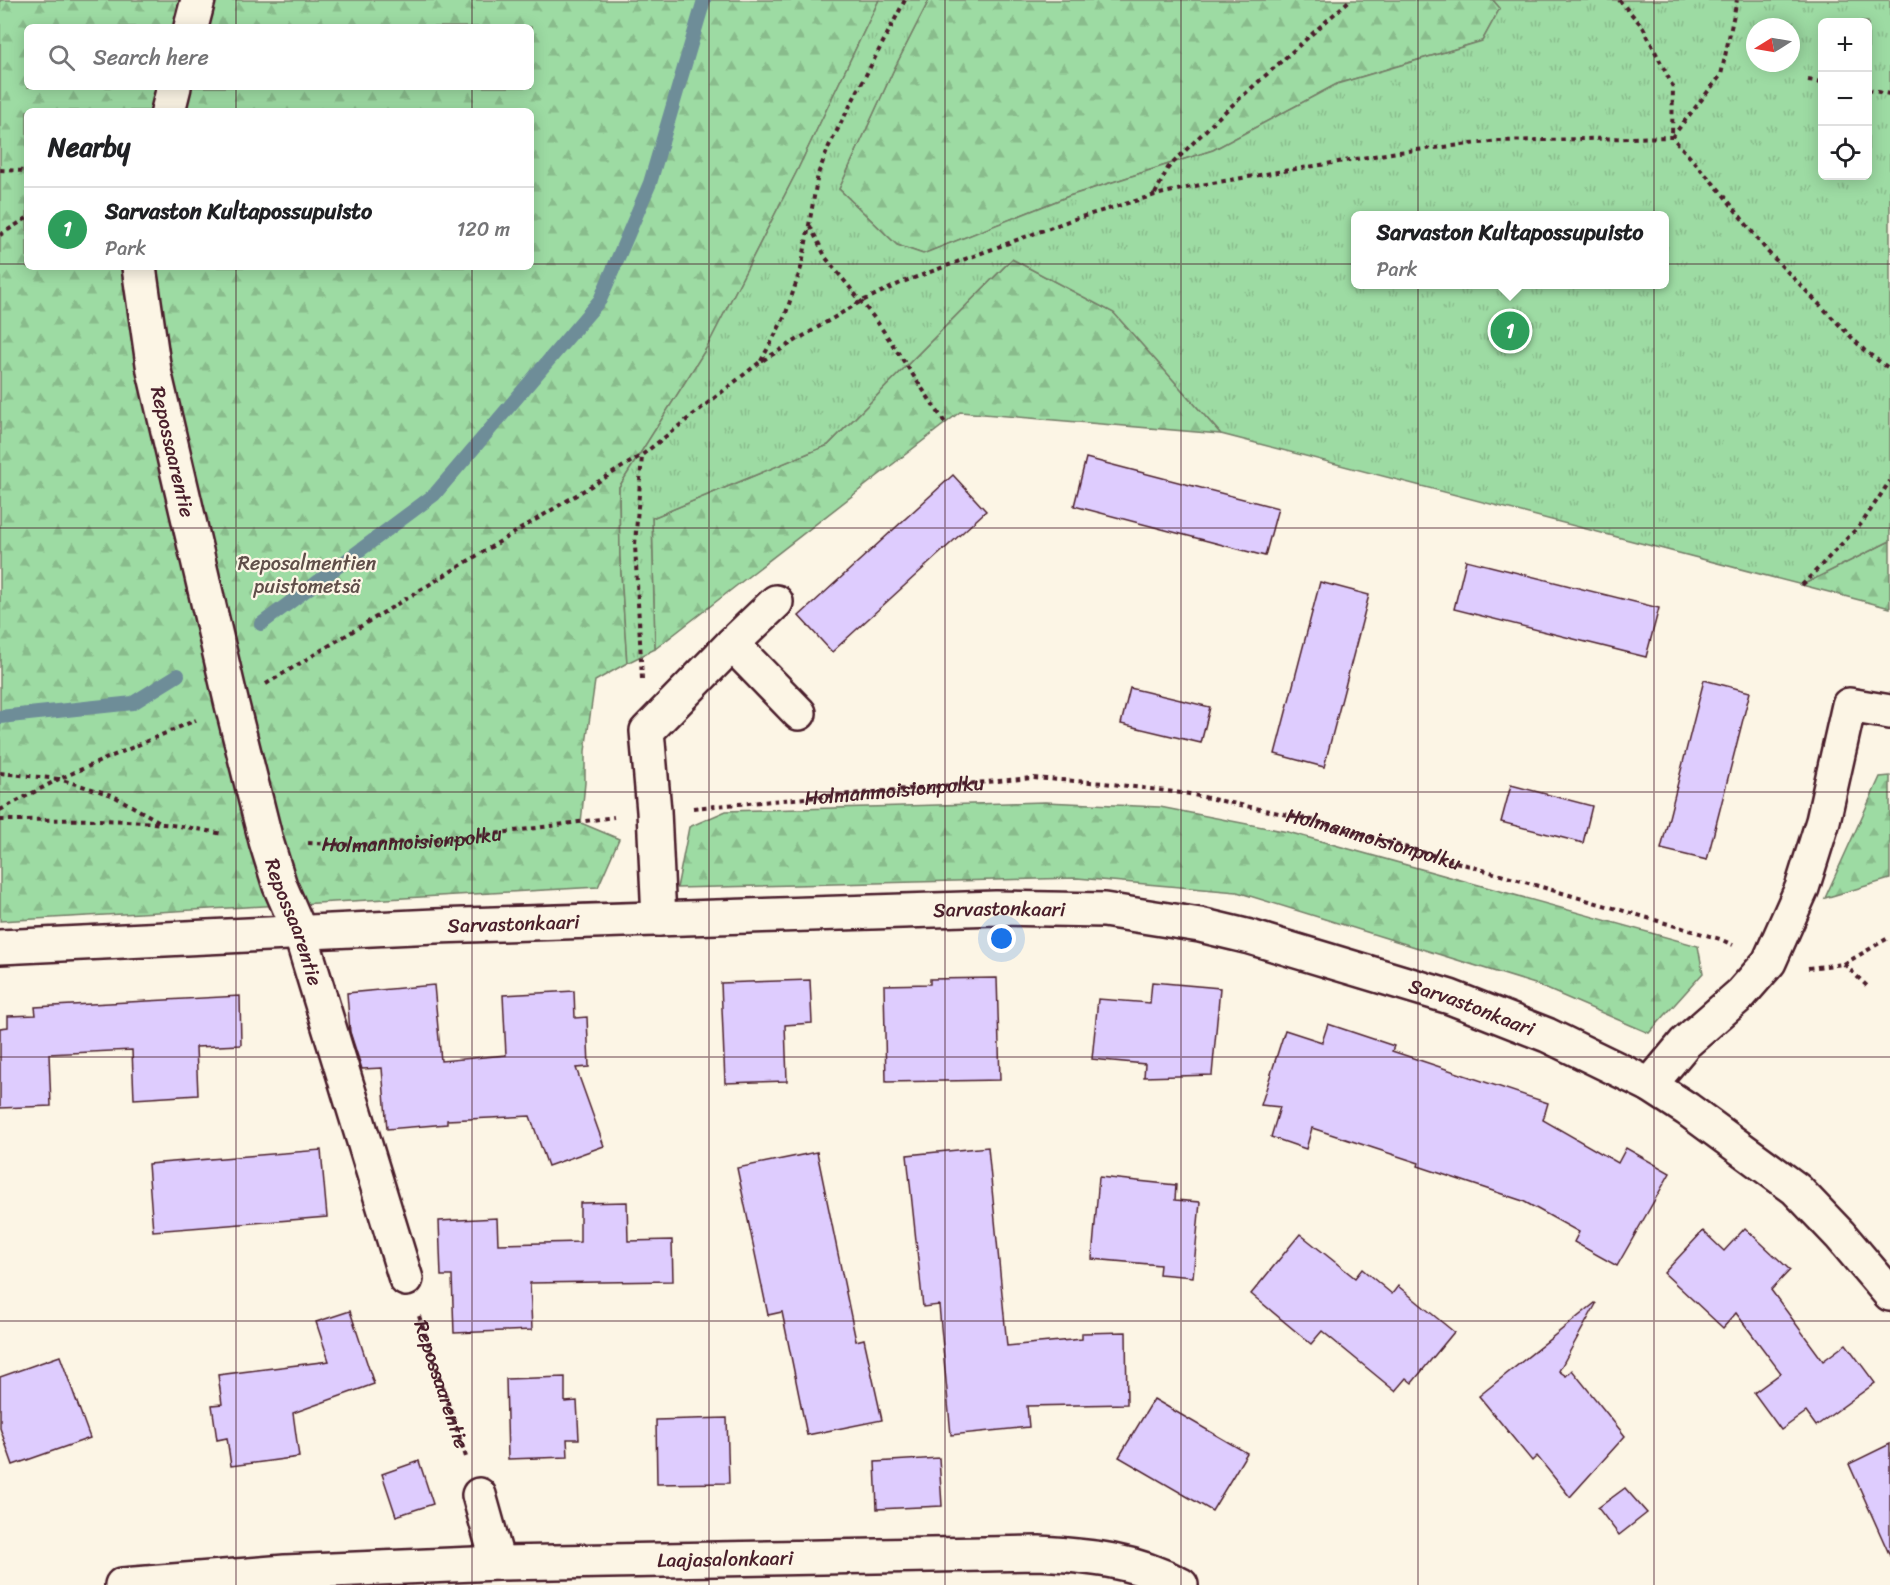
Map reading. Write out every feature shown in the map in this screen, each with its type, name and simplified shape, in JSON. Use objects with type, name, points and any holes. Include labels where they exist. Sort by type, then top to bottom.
[{"type":"street","points":[[192,24],[198,0]]},
{"type":"street","points":[[169,108],[173,90]]},
{"type":"street","name":"Repossaarentie","points":[[139,270],[154,371],[266,841],[280,886],[300,932],[406,1279]]},
{"type":"street","points":[[659,919],[654,811],[647,731],[776,602]]},
{"type":"street","points":[[732,644],[799,713]]},
{"type":"street","points":[[1650,1085],[1685,1042],[1741,994],[1768,962],[1802,888],[1823,820],[1850,705],[1890,712]]},
{"type":"street","name":"Sarvastonkaari","points":[[0,947],[300,932],[996,908],[1104,910],[1148,916],[1250,937],[1450,997],[1547,1035],[1650,1085],[1687,1109],[1796,1190],[1840,1234],[1890,1294]]},
{"type":"street","points":[[479,1495],[498,1563]]},
{"type":"street","name":"Laajasalonkaari","points":[[122,1585],[285,1572],[498,1563],[1039,1553],[1099,1558],[1138,1567],[1181,1585]]},
{"type":"path","points":[[760,362],[785,316],[802,265],[818,174],[829,146],[905,0]]},
{"type":"path","points":[[1155,195],[1168,168],[1219,117],[1350,0]]},
{"type":"path","points":[[1619,0],[1643,27],[1673,87],[1672,137],[1722,193],[1767,251],[1864,351],[1890,369]]},
{"type":"path","points":[[1672,137],[1721,75],[1737,0]]},
{"type":"path","points":[[1808,80],[1818,81]]},
{"type":"path","points":[[1872,91],[1890,94]]},
{"type":"path","points":[[0,810],[59,779],[232,705],[642,456],[760,362],[860,302],[903,282],[1071,220],[1155,195],[1280,171],[1409,150],[1499,141],[1672,137]]},
{"type":"path","points":[[0,170],[24,171]]},
{"type":"path","points":[[0,235],[24,220]]},
{"type":"path","points":[[810,225],[826,258],[876,320],[946,424]]},
{"type":"path","points":[[642,456],[635,546],[639,658],[647,731]]},
{"type":"path","points":[[1802,585],[1862,523],[1890,481]]},
{"type":"path","points":[[0,773],[59,779],[112,795],[163,824]]},
{"type":"path","name":"Holmanmoisionpolku","points":[[0,820],[73,819],[163,824],[266,841],[356,845],[458,839],[654,811],[1032,778],[1104,783],[1189,794],[1324,824],[1720,939],[1768,962],[1809,969],[1844,964],[1890,937]]},
{"type":"path","points":[[1844,964],[1867,986]]},
{"type":"path","name":"Repossaarentie","points":[[406,1279],[479,1495]]},
{"type":"green space","name":"Reposalmentien puistometsä","points":[[0,0],[879,0],[796,173],[706,349],[619,487],[620,557],[627,663],[595,681],[585,751],[581,823],[619,839],[598,887],[0,921]]},
{"type":"green space","points":[[879,0],[929,0],[894,69],[839,189],[897,245],[923,254],[1069,196],[1213,150],[1337,84],[1482,41],[1500,8],[1493,0],[1890,0],[1890,541],[1802,585],[1221,434],[1114,313],[1012,259],[828,445],[652,518],[655,649],[627,663],[620,557],[619,487],[706,349],[796,173]]},
{"type":"green space","points":[[929,0],[1493,0],[1500,8],[1482,41],[1337,84],[1213,150],[1069,196],[923,254],[897,245],[839,189],[894,69]]},
{"type":"green space","points":[[1012,259],[1114,313],[1221,434],[960,412],[655,649],[652,518],[828,445]]},
{"type":"green space","points":[[1890,541],[1890,608],[1802,585]]},
{"type":"green space","points":[[1890,776],[1890,879],[1825,898],[1880,777]]},
{"type":"green space","points":[[1045,802],[1160,807],[1288,832],[1698,946],[1703,973],[1649,1033],[1535,984],[1237,892],[1077,878],[677,888],[689,827],[726,811]]},
{"type":"building","points":[[1086,458],[1278,508],[1265,556],[1074,506]]},
{"type":"building","points":[[953,475],[986,511],[832,652],[799,616]]},
{"type":"building","points":[[1466,560],[1659,608],[1646,657],[1454,609]]},
{"type":"building","points":[[1320,582],[1369,595],[1324,767],[1275,754]]},
{"type":"building","points":[[1704,680],[1750,692],[1707,860],[1661,849]]},
{"type":"building","points":[[1130,688],[1210,707],[1201,743],[1121,724]]},
{"type":"building","points":[[1511,785],[1592,806],[1583,843],[1501,822]]},
{"type":"building","points":[[997,978],[1000,1080],[886,1082],[884,985],[930,984],[930,979]]},
{"type":"building","points":[[810,980],[812,1023],[785,1025],[787,1081],[725,1083],[721,983]]},
{"type":"building","points":[[1152,982],[1220,988],[1212,1075],[1144,1077],[1145,1064],[1092,1059],[1098,999],[1150,1003]]},
{"type":"building","points":[[434,985],[441,1061],[506,1055],[503,995],[574,991],[575,1018],[587,1017],[589,1067],[576,1068],[604,1146],[548,1166],[530,1116],[447,1120],[447,1124],[387,1129],[382,1068],[362,1069],[350,1032],[347,993]]},
{"type":"building","points":[[240,996],[241,1045],[196,1047],[198,1095],[134,1099],[132,1050],[49,1054],[51,1106],[0,1108],[0,1028],[8,1027],[8,1016],[36,1015],[35,1007]]},
{"type":"building","points":[[1328,1024],[1394,1046],[1392,1051],[1548,1103],[1543,1120],[1618,1163],[1626,1148],[1670,1173],[1617,1266],[1574,1242],[1579,1232],[1523,1201],[1418,1166],[1419,1163],[1312,1128],[1306,1149],[1271,1137],[1280,1107],[1261,1105],[1285,1030],[1322,1042]]},
{"type":"building","points":[[988,1147],[1007,1346],[1082,1339],[1082,1333],[1126,1332],[1127,1404],[1027,1406],[1029,1427],[951,1435],[939,1305],[923,1307],[907,1155]]},
{"type":"building","points":[[321,1150],[327,1217],[153,1231],[148,1164]]},
{"type":"building","points":[[817,1152],[856,1341],[864,1339],[882,1420],[807,1435],[782,1312],[768,1315],[737,1168]]},
{"type":"building","points":[[1099,1177],[1176,1185],[1175,1200],[1200,1202],[1193,1277],[1159,1274],[1160,1265],[1092,1259]]},
{"type":"building","points":[[627,1202],[628,1241],[672,1240],[673,1281],[530,1283],[532,1330],[454,1333],[452,1276],[441,1276],[439,1221],[497,1218],[498,1244],[580,1242],[580,1203]]},
{"type":"building","points":[[1745,1228],[1790,1270],[1771,1290],[1823,1361],[1846,1344],[1875,1383],[1816,1426],[1806,1412],[1781,1430],[1754,1393],[1781,1373],[1736,1313],[1723,1328],[1664,1273],[1703,1231],[1724,1251]]},
{"type":"building","points":[[1300,1234],[1355,1278],[1362,1269],[1392,1294],[1398,1286],[1454,1332],[1412,1383],[1406,1378],[1395,1391],[1322,1331],[1311,1344],[1251,1294]]},
{"type":"building","points":[[1595,1303],[1559,1371],[1566,1376],[1572,1370],[1625,1436],[1570,1497],[1537,1456],[1532,1461],[1479,1396]]},
{"type":"building","points":[[350,1311],[374,1384],[293,1413],[299,1457],[231,1466],[227,1438],[217,1440],[212,1405],[222,1404],[218,1375],[329,1361],[316,1322]]},
{"type":"building","points":[[60,1356],[90,1438],[13,1465],[0,1428],[0,1377]]},
{"type":"building","points":[[565,1377],[565,1402],[577,1401],[579,1439],[567,1439],[568,1457],[508,1459],[506,1379]]},
{"type":"building","points":[[1154,1399],[1247,1453],[1212,1511],[1119,1457]]},
{"type":"building","points":[[727,1418],[729,1483],[657,1484],[656,1420]]},
{"type":"building","points":[[1890,1444],[1890,1556],[1849,1464]]},
{"type":"building","points":[[939,1458],[942,1506],[877,1509],[875,1462]]},
{"type":"building","points":[[419,1461],[433,1504],[396,1516],[382,1474]]},
{"type":"building","points":[[1625,1488],[1647,1513],[1619,1535],[1598,1508]]},
{"type":"waterway","points":[[261,624],[434,495],[600,300],[650,183],[704,0]]},
{"type":"waterway","points":[[0,717],[133,703],[178,675]]},
{"type":"place","name":"Sarvaston Kultapossupuisto","points":[[1510,331]]}]
